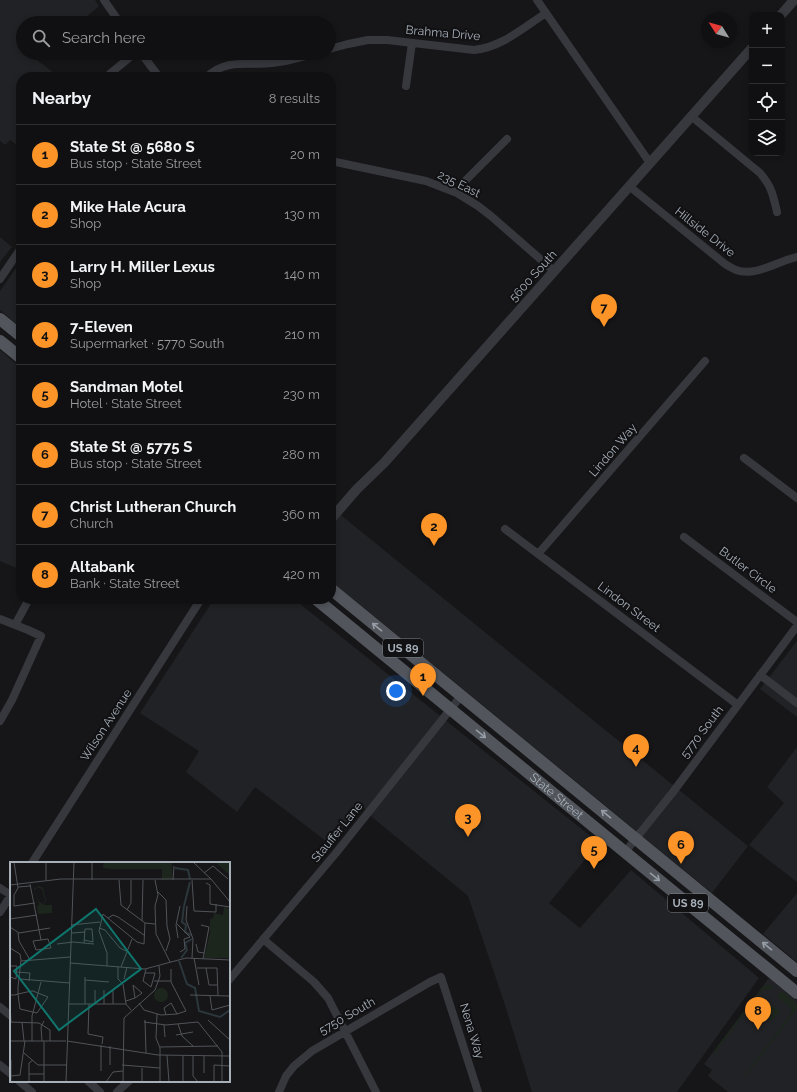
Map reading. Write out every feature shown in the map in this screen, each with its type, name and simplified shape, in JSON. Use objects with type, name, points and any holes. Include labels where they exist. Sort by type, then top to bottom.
[{"type":"main road","points":[[0,319],[16,332]]},
{"type":"main road","points":[[0,340],[16,354]]},
{"type":"main road","name":"State Street","points":[[336,593],[797,970]]},
{"type":"main road","name":"State Street","points":[[322,604],[797,992]]},
{"type":"street","points":[[104,0],[115,16]]},
{"type":"street","points":[[538,0],[650,163]]},
{"type":"street","points":[[784,12],[794,0]]},
{"type":"street","name":"Brahma Drive","points":[[336,48],[368,40],[387,40],[474,50],[485,49],[498,45],[546,13]]},
{"type":"street","points":[[406,86],[412,42]]},
{"type":"street","name":"5600 South","points":[[336,513],[357,489],[384,463],[749,51]]},
{"type":"street","points":[[112,72],[127,60]]},
{"type":"street","points":[[146,60],[155,72]]},
{"type":"street","points":[[214,72],[221,67],[234,63],[271,63],[288,60]]},
{"type":"street","points":[[691,116],[760,173],[768,182],[777,212]]},
{"type":"street","points":[[457,193],[465,182],[507,139]]},
{"type":"street","name":"235 East","points":[[336,162],[426,181],[457,193],[491,216],[554,271]]},
{"type":"street","name":"Hillside Drive","points":[[629,186],[725,264],[736,270],[758,270],[797,257]]},
{"type":"street","points":[[0,279],[16,255]]},
{"type":"street","name":"Lindon Way","points":[[538,554],[705,361]]},
{"type":"street","points":[[744,458],[797,498]]},
{"type":"street","name":"Lindon Street","points":[[505,529],[738,705]]},
{"type":"street","name":"Butler Circle","points":[[684,537],[797,622]]},
{"type":"street","points":[[15,625],[26,604]]},
{"type":"street","name":"Wilson Avenue","points":[[33,862],[198,604]]},
{"type":"street","points":[[0,619],[41,636],[12,700],[0,721]]},
{"type":"street","name":"5770 South","points":[[625,852],[797,626]]},
{"type":"street","points":[[760,675],[797,703]]},
{"type":"street","name":"Stauffer Lane","points":[[230,979],[336,853],[461,696]]},
{"type":"street","points":[[0,888],[10,894]]},
{"type":"street","points":[[0,912],[10,897]]},
{"type":"street","points":[[263,939],[328,998],[376,1092]]},
{"type":"street","name":"5750 South","points":[[279,1092],[286,1076],[303,1057],[441,977]]},
{"type":"street","name":"Nena Way","points":[[441,977],[478,1092]]},
{"type":"street","points":[[0,1007],[10,1015]]},
{"type":"street","points":[[0,1065],[10,1073]]},
{"type":"street","points":[[23,1082],[32,1092]]},
{"type":"street","points":[[89,1082],[100,1092]]},
{"type":"street","points":[[117,1092],[128,1082]]},
{"type":"shaded area","points":[[0,0],[95,0],[99,6],[87,16],[16,16],[16,60],[37,60],[53,72],[16,72],[16,144],[10,140],[5,145],[0,141]]},
{"type":"shaded area","points":[[0,237],[12,247],[0,262]]},
{"type":"shaded area","points":[[16,268],[16,324],[0,310],[0,291]]},
{"type":"shaded area","points":[[0,350],[16,364],[16,568],[0,561]]},
{"type":"shaded area","points":[[336,511],[748,846],[712,893],[336,585]]},
{"type":"shaded area","points":[[211,604],[300,604],[599,843],[549,903],[580,928],[631,870],[759,978],[677,1092],[532,1092],[505,1005],[468,896],[372,817],[361,804],[330,844],[255,787],[237,812],[186,772],[199,751],[140,713]]},
{"type":"shaded area","points":[[797,641],[797,717],[760,689]]},
{"type":"shaded area","points":[[797,747],[797,882],[749,845],[784,803],[767,787]]},
{"type":"shaded area","points":[[797,893],[797,962],[763,934]]},
{"type":"shaded area","points":[[769,978],[797,1001],[797,1092],[728,1092],[708,1076],[712,1070],[704,1064]]},
{"type":"shaded area","points":[[764,985],[772,985],[773,987],[771,989],[762,990],[715,1053],[713,1052]]},
{"type":"shaded area","points":[[780,992],[784,993],[797,1004],[797,1009],[745,1077],[792,1012],[791,1008],[778,998]]},
{"type":"shaded area","points":[[771,1005],[780,1011],[772,1021],[764,1015]]},
{"type":"place","name":"Christ Lutheran Church","points":[[604,327]]},
{"type":"place","name":"Mike Hale Acura","points":[[434,546]]},
{"type":"place","name":"State St @ 5680 S","points":[[423,696]]},
{"type":"place","name":"7-Eleven","points":[[636,767]]},
{"type":"place","name":"Larry H. Miller Lexus","points":[[468,837]]},
{"type":"place","name":"State St @ 5775 S","points":[[681,864]]},
{"type":"place","name":"Sandman Motel","points":[[594,869]]},
{"type":"place","name":"Altabank","points":[[758,1030]]}]
